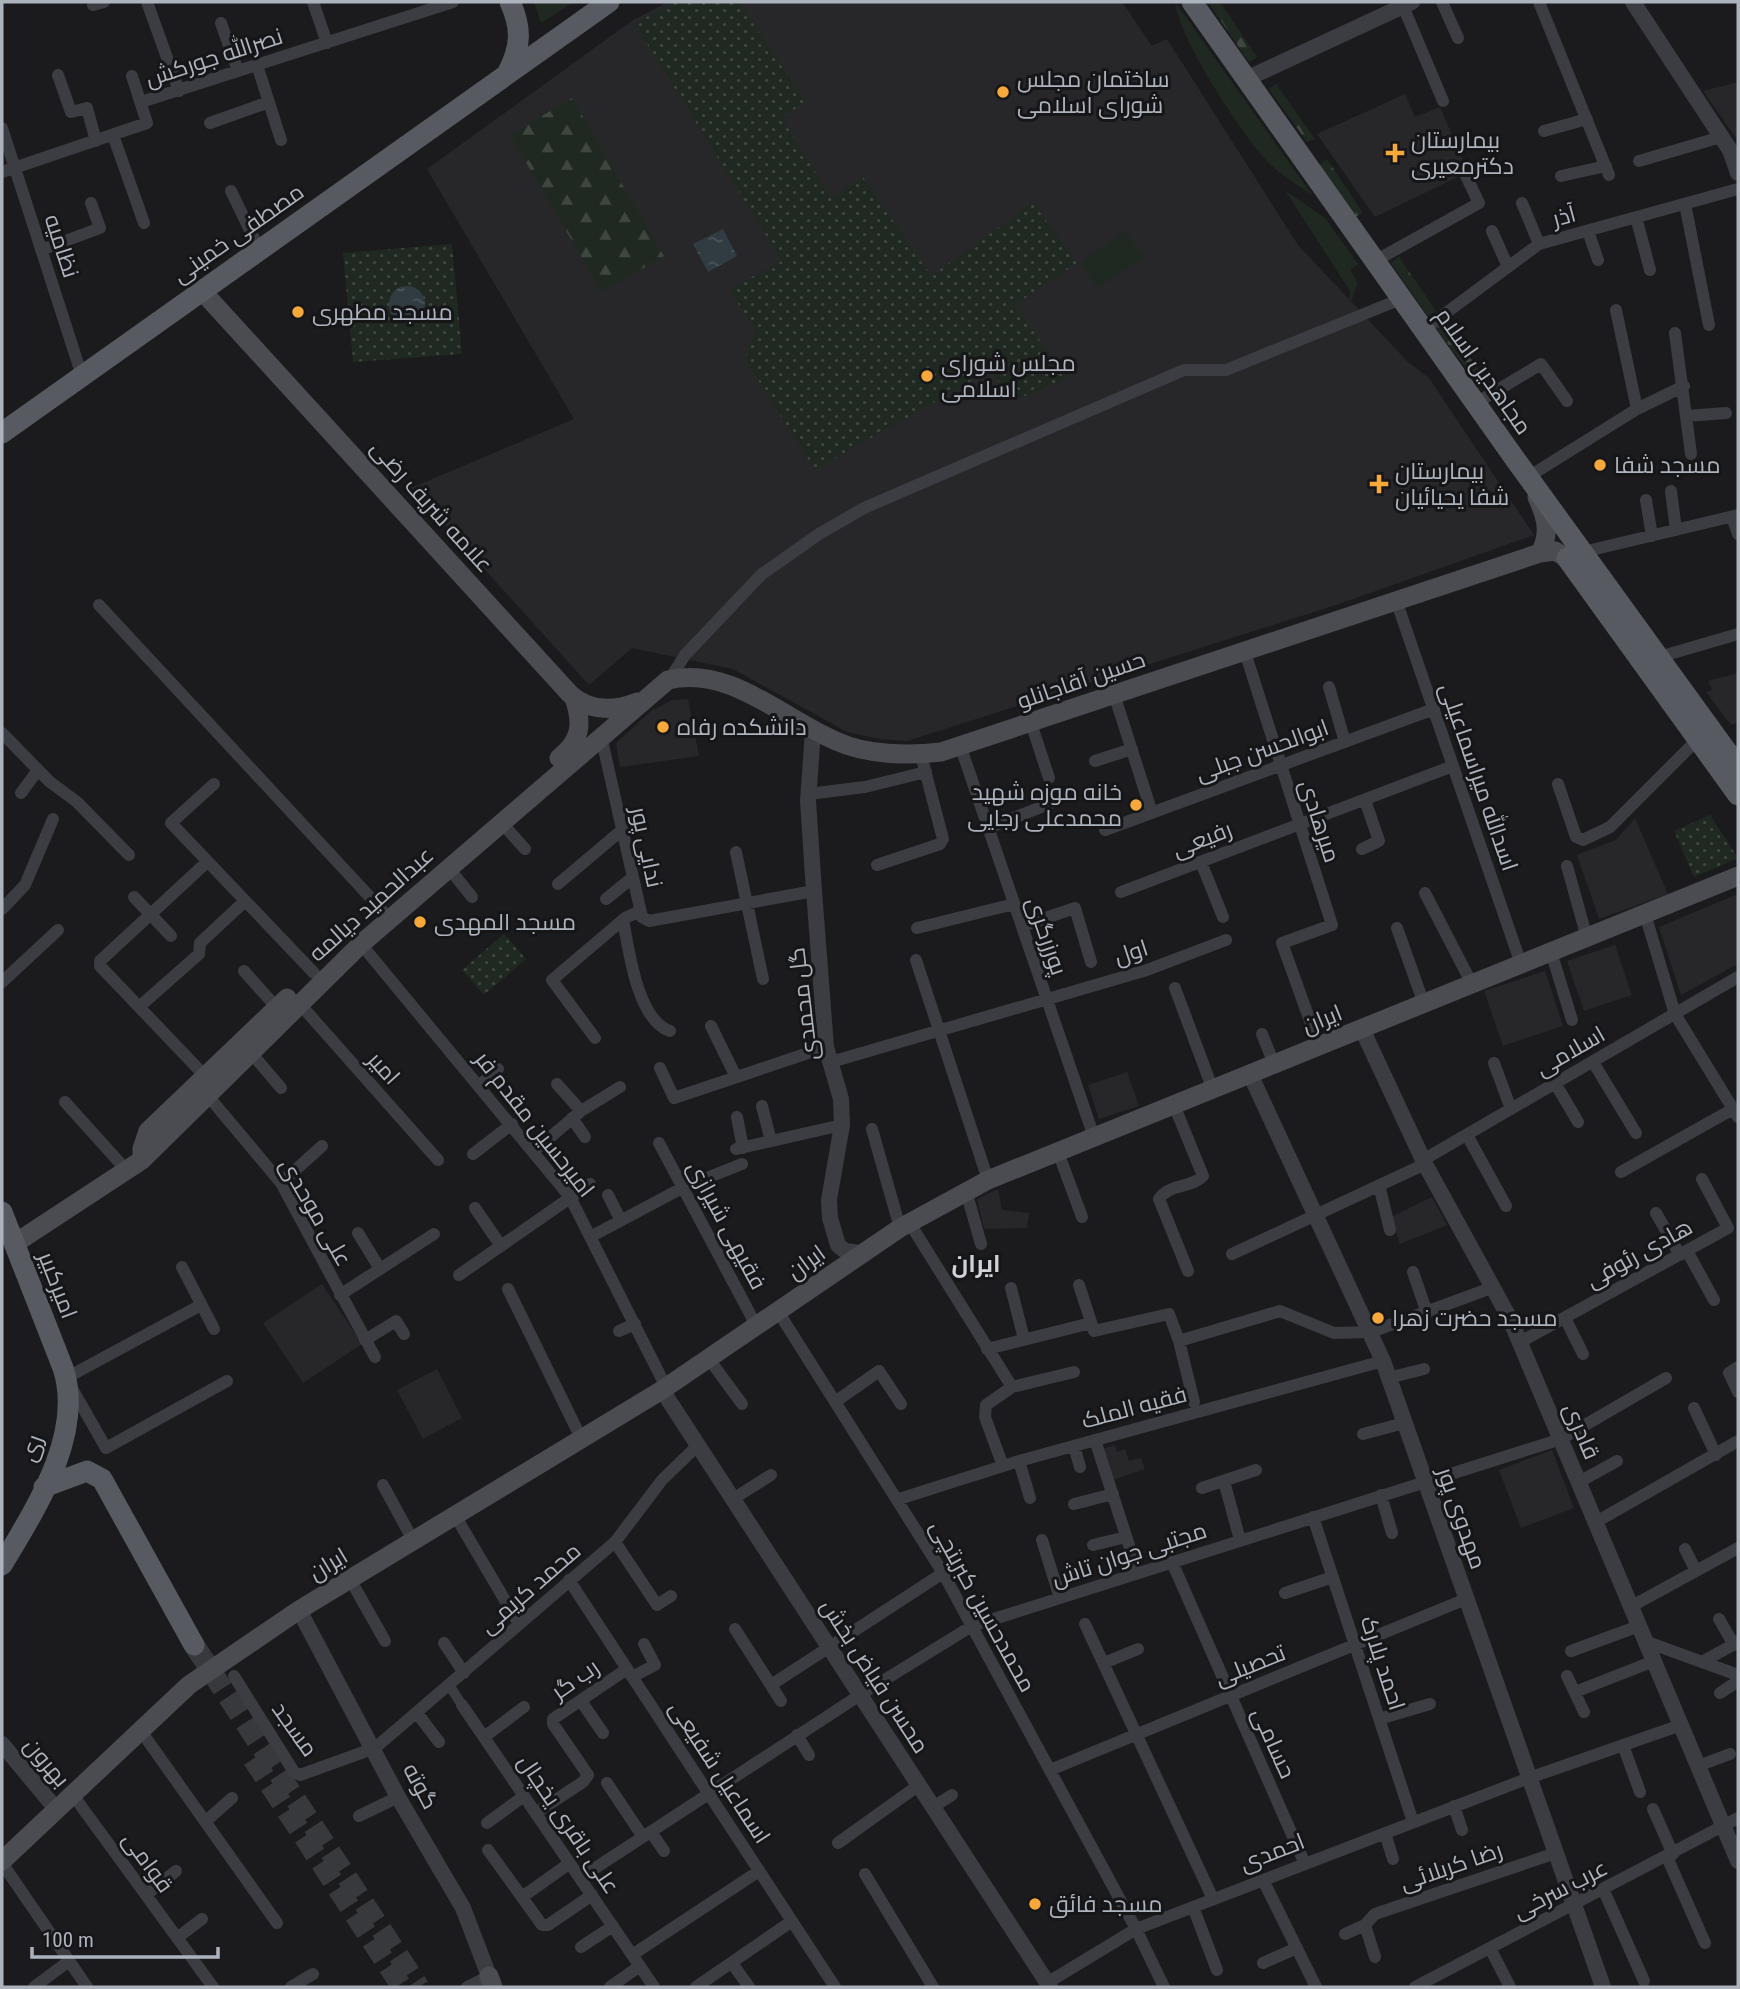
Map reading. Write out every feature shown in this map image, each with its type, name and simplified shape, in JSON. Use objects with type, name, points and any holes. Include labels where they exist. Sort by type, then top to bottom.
[{"type":"main road","points":[[506,77],[519,50],[517,17],[510,2]]},
{"type":"main road","name":"مصطفی خمینی","points":[[2,433],[609,2]]},
{"type":"main road","name":"مجاهدین اسلام","points":[[1192,2],[1528,477],[1575,555],[1738,794]]},
{"type":"main road","name":"علامه شریف رضی","points":[[202,291],[574,698],[600,709],[625,707],[645,699]]},
{"type":"main road","points":[[1528,477],[1547,526],[1546,542],[1541,552]]},
{"type":"main road","points":[[1541,552],[1555,551],[1575,555]]},
{"type":"main road","name":"حسین آقاجانلو","points":[[670,679],[706,679],[746,692],[813,731],[851,746],[923,764],[961,748],[1244,649],[1397,603],[1541,552]]},
{"type":"main road","name":"مجاهدین اسلام","points":[[1575,555],[1659,657],[1738,767]]},
{"type":"main road","points":[[645,699],[670,679]]},
{"type":"main road","points":[[574,698],[579,731],[601,736]]},
{"type":"main road","name":"عبدالحمید دیالمه","points":[[14,1244],[135,1166],[209,1097],[299,1003],[361,944],[645,699]]},
{"type":"main road","name":"عبدالحمید دیالمه","points":[[135,1166],[148,1132],[205,1076],[382,910],[569,751],[579,731]]},
{"type":"main road","name":"ایران","points":[[2,1862],[197,1679],[299,1610],[664,1389],[904,1225],[989,1180],[1738,876]]},
{"type":"main road","name":"امیرکبیر","points":[[2,1212],[66,1378]]},
{"type":"main road","name":"ری","points":[[2,1565],[44,1487],[62,1439],[66,1378]]},
{"type":"main road","points":[[44,1487],[87,1471],[102,1479],[189,1648]]},
{"type":"street","points":[[147,2],[179,91]]},
{"type":"street","points":[[313,2],[327,43]]},
{"type":"street","name":"نصرالله جورکش","points":[[2,172],[147,123],[141,102],[453,2]]},
{"type":"street","points":[[1442,2],[1458,38]]},
{"type":"street","points":[[1539,2],[1608,171],[1561,176]]},
{"type":"street","points":[[1633,2],[1730,145],[1738,173]]},
{"type":"street","points":[[1246,79],[1408,4],[1443,101]]},
{"type":"street","points":[[221,23],[238,71]]},
{"type":"street","points":[[257,65],[281,140]]},
{"type":"street","points":[[58,75],[71,113],[87,108],[96,141]]},
{"type":"street","points":[[132,76],[141,102]]},
{"type":"street","points":[[210,123],[269,102]]},
{"type":"street","points":[[1544,131],[1587,119]]},
{"type":"street","name":"نظامیه","points":[[2,128],[82,376]]},
{"type":"street","points":[[113,135],[144,223]]},
{"type":"street","points":[[1639,161],[1730,145]]},
{"type":"street","points":[[1376,261],[1479,202],[1466,176]]},
{"type":"street","name":"آذر","points":[[1423,330],[1539,244],[1738,189]]},
{"type":"street","points":[[231,191],[259,249]]},
{"type":"street","points":[[1522,202],[1539,244]]},
{"type":"street","points":[[41,250],[100,228],[91,203]]},
{"type":"street","points":[[1685,204],[1709,325]]},
{"type":"street","points":[[1636,218],[1650,270]]},
{"type":"street","points":[[1492,231],[1508,268]]},
{"type":"street","points":[[1588,231],[1598,260]]},
{"type":"street","points":[[670,679],[685,655],[781,557],[864,508],[1184,370],[1226,370],[1401,299]]},
{"type":"street","points":[[1616,310],[1637,409]]},
{"type":"street","points":[[1675,333],[1691,454]]},
{"type":"street","points":[[1476,402],[1541,364],[1567,401]]},
{"type":"street","points":[[1528,477],[1637,409],[1684,386]]},
{"type":"street","points":[[1687,416],[1726,413]]},
{"type":"street","points":[[1671,491],[1676,530]]},
{"type":"street","points":[[1646,500],[1652,536]]},
{"type":"street","points":[[1575,555],[1735,516],[1738,534]]},
{"type":"street","name":"اسدالله میراسماعیلی","points":[[1397,603],[1521,964]]},
{"type":"street","points":[[99,606],[382,910]]},
{"type":"street","points":[[1659,657],[1738,634]]},
{"type":"street","name":"میرهادی","points":[[1244,649],[1332,925],[1282,943],[1319,1046]]},
{"type":"street","points":[[1329,687],[1345,742]]},
{"type":"street","points":[[1114,694],[1152,813]]},
{"type":"street","name":"ابوالحسن جبلی","points":[[1105,830],[1434,709]]},
{"type":"street","points":[[1031,723],[1049,778]]},
{"type":"street","name":"گل محمدی","points":[[813,731],[808,794],[814,891],[829,1054],[841,1099],[842,1125],[829,1200],[830,1218],[838,1245],[845,1251],[860,1253]]},
{"type":"street","points":[[3,736],[77,802],[129,855]]},
{"type":"street","name":"ندایی پور","points":[[601,736],[638,912],[649,921],[814,891]]},
{"type":"street","points":[[1558,784],[1576,837],[1584,840],[1610,827],[1699,738]]},
{"type":"street","name":"پورزرگری","points":[[961,748],[1094,1137]]},
{"type":"street","points":[[1096,761],[1132,749]]},
{"type":"street","points":[[808,794],[865,787],[923,764],[944,834],[942,842],[877,865]]},
{"type":"street","name":"رفیعی","points":[[1121,892],[1453,766]]},
{"type":"street","points":[[21,793],[38,770]]},
{"type":"street","points":[[214,784],[170,823],[314,973]]},
{"type":"street","points":[[1362,849],[1379,841],[1365,800]]},
{"type":"street","points":[[988,828],[1049,804]]},
{"type":"street","points":[[2,909],[25,885],[53,820]]},
{"type":"street","points":[[501,822],[525,849]]},
{"type":"street","points":[[558,884],[622,830]]},
{"type":"street","points":[[736,852],[763,979]]},
{"type":"street","points":[[205,1076],[100,966],[100,961],[207,862]]},
{"type":"street","points":[[1201,862],[1223,917]]},
{"type":"street","points":[[1567,866],[1587,937]]},
{"type":"street","points":[[448,867],[472,897]]},
{"type":"street","points":[[606,899],[632,878]]},
{"type":"street","points":[[1425,893],[1472,984]]},
{"type":"street","points":[[134,897],[171,936]]},
{"type":"street","points":[[139,1007],[199,954],[200,943],[245,901]]},
{"type":"street","points":[[917,929],[1014,904]]},
{"type":"street","points":[[1022,926],[1074,908],[1091,962]]},
{"type":"street","points":[[595,1038],[552,981],[622,920],[638,912]]},
{"type":"street","points":[[1620,1172],[1736,1113],[1675,1014],[1645,914]]},
{"type":"street","points":[[622,920],[639,994],[662,1028],[670,1031]]},
{"type":"street","points":[[1397,928],[1424,1004]]},
{"type":"street","points":[[2,982],[58,930]]},
{"type":"street","name":"اول","points":[[660,1068],[674,1098],[734,1075],[940,1031],[1147,970],[1226,940]]},
{"type":"street","name":"امیرحسین مقدم فر","points":[[361,944],[570,1197],[592,1236],[664,1389]]},
{"type":"street","points":[[1551,952],[1572,1020]]},
{"type":"street","points":[[916,960],[989,1180]]},
{"type":"street","points":[[244,971],[277,1009]]},
{"type":"street","name":"اسلامی","points":[[1233,1254],[1424,1162],[1738,977]]},
{"type":"street","points":[[1175,988],[1213,1090]]},
{"type":"street","name":"امیر","points":[[299,1003],[438,1160]]},
{"type":"street","points":[[711,1026],[734,1075]]},
{"type":"street","name":"قادرى","points":[[1362,1029],[1424,1162],[1494,1287],[1520,1342],[1738,1861]]},
{"type":"street","points":[[1262,1034],[1275,1064]]},
{"type":"street","points":[[252,1054],[281,1088]]},
{"type":"street","points":[[1593,1062],[1636,1133]]},
{"type":"street","points":[[1494,1063],[1511,1109]]},
{"type":"street","points":[[480,1085],[498,1069]]},
{"type":"street","name":"مهدوی پور","points":[[1250,1074],[1383,1362],[1603,1987]]},
{"type":"street","points":[[1555,1083],[1578,1122]]},
{"type":"street","points":[[557,1084],[577,1115],[585,1136]]},
{"type":"street","points":[[534,1151],[577,1115],[620,1087]]},
{"type":"street","name":"علی موحدی","points":[[209,1097],[281,1183],[375,1357]]},
{"type":"street","points":[[65,1102],[135,1166]]},
{"type":"street","points":[[1174,1105],[1203,1175],[1198,1181],[1164,1192],[1159,1199],[1188,1271]]},
{"type":"street","points":[[762,1106],[771,1141]]},
{"type":"street","points":[[737,1117],[740,1149],[842,1125]]},
{"type":"street","points":[[473,1154],[512,1124]]},
{"type":"street","points":[[872,1129],[904,1225],[1012,1387]]},
{"type":"street","points":[[1467,1135],[1506,1206]]},
{"type":"street","name":"فقیهی شیرازی","points":[[659,1143],[757,1327]]},
{"type":"street","points":[[281,1183],[322,1146]]},
{"type":"street","points":[[1058,1152],[1082,1217]]},
{"type":"street","points":[[592,1236],[684,1187],[741,1164]]},
{"type":"street","name":"هادی رئوفی","points":[[1520,1342],[1728,1228],[1702,1179]]},
{"type":"street","points":[[459,1275],[590,1184]]},
{"type":"street","points":[[1380,1185],[1390,1230]]},
{"type":"street","points":[[966,1191],[981,1244]]},
{"type":"street","points":[[608,1195],[620,1219]]},
{"type":"street","points":[[475,1208],[501,1246]]},
{"type":"street","points":[[1657,1213],[1714,1300]]},
{"type":"street","points":[[358,1233],[380,1269]]},
{"type":"street","points":[[340,1295],[434,1234]]},
{"type":"street","points":[[181,1267],[214,1329]]},
{"type":"street","points":[[1413,1272],[1427,1313]]},
{"type":"street","points":[[1080,1285],[1094,1331],[1169,1314],[1179,1340],[1194,1402]]},
{"type":"street","points":[[1179,1340],[1280,1311],[1334,1333],[1371,1332],[1494,1287]]},
{"type":"street","points":[[1012,1288],[1024,1339]]},
{"type":"street","points":[[508,1289],[582,1440]]},
{"type":"street","points":[[201,1305],[66,1378],[106,1448],[227,1381]]},
{"type":"street","name":"محمدحسین کبریتچی","points":[[779,1312],[899,1499],[943,1573],[1136,1929],[1164,1987]]},
{"type":"street","points":[[1565,1318],[1583,1354]]},
{"type":"street","points":[[365,1340],[396,1321],[404,1334]]},
{"type":"street","points":[[987,1349],[1091,1322]]},
{"type":"street","points":[[619,1331],[635,1324]]},
{"type":"street","points":[[709,1359],[741,1404]]},
{"type":"street","name":"فقیه الملک","points":[[899,1499],[1019,1461],[1383,1362]]},
{"type":"street","points":[[1738,1367],[1729,1373],[1738,1392]]},
{"type":"street","points":[[1388,1378],[1424,1369]]},
{"type":"street","points":[[835,1402],[879,1371],[901,1404]]},
{"type":"street","points":[[1003,1466],[984,1411],[986,1405],[1012,1387],[1074,1372]]},
{"type":"street","name":"مجتبی جوان تاش","points":[[580,1878],[797,1735],[972,1626],[1561,1439],[1666,1378]]},
{"type":"street","name":"محسن فیاض بخش","points":[[664,1389],[1046,1986]]},
{"type":"street","points":[[1694,1408],[1716,1455]]},
{"type":"street","points":[[1363,1434],[1404,1423]]},
{"type":"street","points":[[1095,1440],[1138,1573]]},
{"type":"street","points":[[1596,1522],[1738,1441]]},
{"type":"street","name":"محمد کریمی","points":[[375,1748],[615,1542],[662,1480],[698,1445]]},
{"type":"street","points":[[1074,1446],[1080,1467]]},
{"type":"street","points":[[1019,1461],[1030,1498]]},
{"type":"street","points":[[1579,1482],[1617,1461]]},
{"type":"street","points":[[1202,1488],[1256,1470]]},
{"type":"street","points":[[733,1499],[771,1475]]},
{"type":"street","points":[[1224,1481],[1240,1540]]},
{"type":"street","points":[[383,1485],[414,1542]]},
{"type":"street","points":[[1074,1504],[1113,1494]]},
{"type":"street","points":[[1381,1495],[1392,1533]]},
{"type":"street","points":[[456,1517],[519,1624]]},
{"type":"street","name":"احمد پلارک","points":[[1313,1517],[1413,1822]]},
{"type":"street","points":[[1093,1545],[1126,1537]]},
{"type":"street","points":[[1042,1540],[1060,1598]]},
{"type":"street","points":[[615,1542],[657,1605],[671,1596]]},
{"type":"street","points":[[1632,1606],[1738,1548]]},
{"type":"street","points":[[1685,1549],[1696,1571]]},
{"type":"street","name":"حسامی","points":[[1172,1562],[1305,1864]]},
{"type":"street","points":[[771,1685],[943,1573]]},
{"type":"street","points":[[1285,1593],[1333,1577]]},
{"type":"street","points":[[351,1579],[384,1641]]},
{"type":"street","name":"اسماعیل شفیعی","points":[[569,1580],[835,1987]]},
{"type":"street","name":"تحصیلی","points":[[1050,1769],[1466,1600]]},
{"type":"street","name":"گوته","points":[[299,1610],[375,1748],[398,1797],[463,1908],[491,1982]]},
{"type":"street","points":[[1702,1662],[1736,1644],[1719,1619]]},
{"type":"street","points":[[1085,1624],[1213,1899]]},
{"type":"street","points":[[1571,1651],[1640,1626]]},
{"type":"street","points":[[735,1629],[781,1701]]},
{"type":"street","points":[[444,1643],[464,1673]]},
{"type":"street","points":[[1647,1643],[1738,1675]]},
{"type":"street","points":[[630,1673],[655,1665],[644,1644]]},
{"type":"street","points":[[1104,1663],[1138,1649]]},
{"type":"street","points":[[1575,1692],[1654,1661]]},
{"type":"street","name":"رب گر","points":[[536,1813],[586,1780],[587,1772],[552,1722],[581,1701],[630,1673]]},
{"type":"street","name":"مسجد","points":[[234,1676],[294,1772],[299,1775],[375,1748]]},
{"type":"street","points":[[1567,1676],[1584,1712]]},
{"type":"street","points":[[1720,1693],[1738,1681]]},
{"type":"street","name":"علی باقری یخچال","points":[[449,1685],[654,1987]]},
{"type":"street","points":[[581,1701],[603,1733]]},
{"type":"street","points":[[1379,1719],[1430,1704]]},
{"type":"street","points":[[484,1737],[524,1707]]},
{"type":"street","points":[[417,1713],[439,1742]]},
{"type":"street","name":"احمدی","points":[[1046,1986],[1136,1929],[1529,1777],[1681,1725]]},
{"type":"street","points":[[141,1731],[277,1923]]},
{"type":"street","points":[[797,1735],[809,1755]]},
{"type":"street","name":"بهرون","points":[[2,1744],[57,1810]]},
{"type":"street","points":[[1623,1745],[1640,1792]]},
{"type":"street","points":[[1699,1766],[1730,1754]]},
{"type":"street","points":[[607,1783],[647,1834],[664,1851]]},
{"type":"street","points":[[838,1843],[919,1786]]},
{"type":"street","name":"قوامی","points":[[73,1795],[213,1987]]},
{"type":"street","points":[[933,1807],[952,1795]]},
{"type":"street","points":[[487,1822],[524,1796]]},
{"type":"street","points":[[359,1816],[398,1797]]},
{"type":"street","points":[[206,1821],[232,1798]]},
{"type":"street","points":[[1454,1807],[1462,1830]]},
{"type":"street","points":[[1654,1809],[1705,1943]]},
{"type":"street","name":"عرب سرخی","points":[[1415,1987],[1604,1891],[1738,1818]]},
{"type":"street","points":[[1385,1833],[1394,1859]]},
{"type":"street","points":[[488,1850],[545,1926],[592,1895]]},
{"type":"street","name":"رضا کربلائی","points":[[1365,1925],[1375,1914],[1556,1853]]},
{"type":"street","points":[[2,1862],[87,1987]]},
{"type":"street","points":[[522,1897],[570,1863]]},
{"type":"street","points":[[146,1895],[176,1871]]},
{"type":"street","points":[[632,1955],[759,1871]]},
{"type":"street","points":[[865,1874],[933,1987]]},
{"type":"street","points":[[1263,1880],[1316,1987]]},
{"type":"street","points":[[1604,1891],[1644,1981]]},
{"type":"street","points":[[1193,1907],[1217,1970]]},
{"type":"street","points":[[177,1938],[202,1919]]},
{"type":"street","points":[[696,1987],[792,1922]]},
{"type":"street","points":[[1345,1934],[1365,1925],[1375,1957]]},
{"type":"street","points":[[581,1947],[613,1926]]},
{"type":"street","points":[[1263,1963],[1297,1948]]},
{"type":"street","points":[[1490,1948],[1510,1987]]},
{"type":"street","points":[[34,1987],[69,1961]]},
{"type":"street","points":[[732,1962],[749,1987]]},
{"type":"street","points":[[610,1987],[640,1966]]},
{"type":"street","points":[[292,1987],[313,1973]]},
{"type":"street","points":[[467,1987],[491,1982]]},
{"type":"shaded area","name":"مجلس شورای اسلامی","points":[[668,2],[1122,2],[1152,46],[1167,39],[1298,245],[1407,361],[1429,378],[1534,535],[1339,604],[907,741],[879,739],[847,732],[733,669],[632,648],[589,685],[411,488],[574,419],[427,169],[633,20]]},
{"type":"shaded area","points":[[1738,82],[1738,138],[1736,138],[1703,91]]},
{"type":"shaded area","name":"بیمارستان دکترمعیری","points":[[1405,94],[1415,117],[1440,107],[1468,172],[1375,217],[1317,134]]},
{"type":"shaded area","points":[[1738,673],[1738,722],[1731,725],[1706,692],[1712,690],[1708,681]]},
{"type":"shaded area","name":"دانشکده رفاه","points":[[688,699],[699,756],[620,767],[616,743],[651,711],[672,700]]},
{"type":"shaded area","points":[[1635,818],[1668,894],[1599,919],[1577,855],[1616,840]]},
{"type":"shaded area","points":[[1738,894],[1738,964],[1681,995],[1659,927]]},
{"type":"shaded area","points":[[1615,945],[1632,995],[1584,1011],[1567,961]]},
{"type":"shaded area","points":[[1545,971],[1563,1026],[1503,1046],[1484,991]]},
{"type":"shaded area","points":[[1127,1072],[1139,1106],[1099,1119],[1088,1085]]},
{"type":"shaded area","points":[[998,1189],[1002,1210],[1029,1213],[1027,1228],[984,1229],[977,1199]]},
{"type":"shaded area","points":[[1432,1197],[1447,1225],[1400,1244],[1391,1217]]},
{"type":"shaded area","points":[[322,1284],[362,1344],[303,1383],[263,1323]]},
{"type":"shaded area","points":[[437,1369],[462,1418],[423,1439],[397,1390]]},
{"type":"shaded area","points":[[1115,1445],[1117,1452],[1125,1449],[1129,1461],[1141,1458],[1145,1469],[1113,1480],[1102,1449]]},
{"type":"shaded area","points":[[1552,1450],[1574,1508],[1521,1528],[1499,1470]]},
{"type":"green space","points":[[534,2],[574,2],[541,23]]},
{"type":"green space","points":[[676,2],[739,2],[805,102],[782,118],[831,198],[863,177],[931,276],[1033,203],[1077,263],[1015,305],[1067,379],[1012,401],[991,370],[815,470],[745,359],[755,330],[729,289],[782,261],[634,23]]},
{"type":"green space","points":[[1175,2],[1313,196],[1271,165],[1241,128],[1199,61],[1187,38]]},
{"type":"green space","points":[[1208,2],[1220,2],[1257,57],[1249,62]]},
{"type":"green space","points":[[1276,84],[1315,139],[1307,142],[1269,89]]},
{"type":"green space","points":[[572,98],[664,256],[602,292],[510,135]]},
{"type":"green space","points":[[1327,159],[1363,213],[1355,217],[1319,165]]},
{"type":"green space","points":[[1285,190],[1326,219],[1358,264],[1350,270],[1358,283],[1349,306],[1350,291]]},
{"type":"green space","points":[[1125,231],[1143,257],[1098,288],[1080,263]]},
{"type":"green space","points":[[452,244],[462,354],[353,362],[343,253]]},
{"type":"green space","points":[[1399,257],[1436,311],[1428,316],[1391,263]]},
{"type":"green space","points":[[1443,321],[1488,382],[1480,387],[1435,327]]},
{"type":"green space","points":[[1710,815],[1738,858],[1694,877],[1674,831]]},
{"type":"green space","points":[[504,934],[526,959],[484,995],[462,970]]},
{"type":"water","points":[[723,229],[737,256],[708,272],[693,244]]},
{"type":"water","points":[[407,286],[420,291],[425,304],[420,317],[407,322],[394,317],[389,304],[394,291]]},
{"type":"tunnel","points":[[194,1645],[419,1987]]},
{"type":"tunnel","points":[[253,1759],[402,1987]]},
{"type":"place","name":"ساختمان مجلس شورای اسلامی","points":[[1003,92]]},
{"type":"place","name":"بیمارستان دکترمعیری","points":[[1395,153]]},
{"type":"place","name":"مسجد مطهری","points":[[298,312]]},
{"type":"place","name":"مجلس شورای اسلامی","points":[[927,376]]},
{"type":"place","name":"مسجد شفا","points":[[1600,465]]},
{"type":"place","name":"بیمارستان شفا یحیائیان","points":[[1379,484]]},
{"type":"place","name":"دانشکده رفاه","points":[[663,727]]},
{"type":"place","name":"خانه موزه شهید محمدعلی رجایی","points":[[1136,805]]},
{"type":"place","name":"مسجد المهدی","points":[[420,922]]},
{"type":"place","name":"مسجد حضرت زهرا","points":[[1378,1318]]},
{"type":"place","name":"مسجد فائق","points":[[1035,1904]]},
{"type":"district","name":"ایران","points":[[976,1264]]}]
